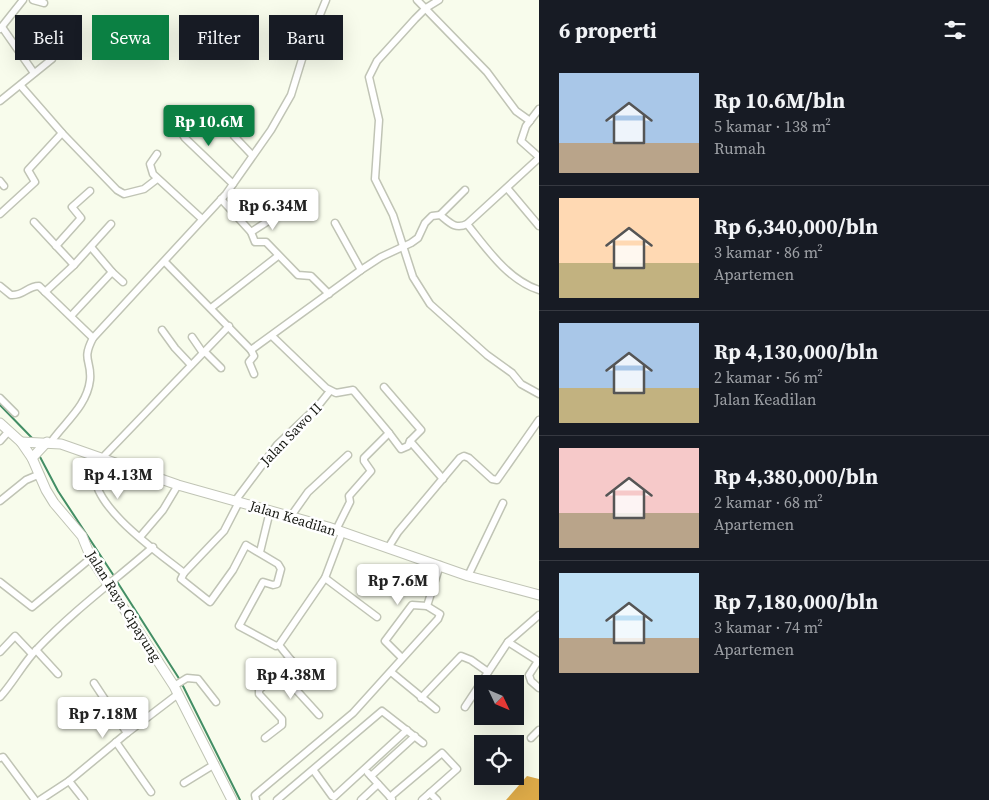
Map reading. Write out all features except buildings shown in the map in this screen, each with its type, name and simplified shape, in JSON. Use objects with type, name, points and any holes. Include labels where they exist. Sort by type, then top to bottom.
[{"type":"main road","name":"Jalan Raya Cipayung","points":[[0,423],[25,442],[34,456],[40,474],[54,503],[82,536],[92,558],[110,583],[176,688],[232,800]]},
{"type":"main road","name":"Jalan Keadilan","points":[[25,442],[45,443],[178,485],[291,516],[468,576],[539,595]]},
{"type":"main road","points":[[34,456],[45,443]]},
{"type":"street","points":[[21,0],[1,28],[34,73]]},
{"type":"street","points":[[33,0],[44,3]]},
{"type":"street","points":[[45,443],[82,404],[90,379],[87,350],[93,338],[221,199],[271,130],[291,95],[303,56],[326,0]]},
{"type":"street","points":[[417,0],[488,72],[516,111],[530,121]]},
{"type":"street","points":[[439,0],[426,8],[377,61],[369,77],[379,120],[374,179],[393,215],[413,277],[430,304],[488,355],[512,373],[521,384],[539,394]]},
{"type":"street","points":[[0,101],[21,86],[51,60]]},
{"type":"street","points":[[21,86],[62,133],[117,190],[124,194],[142,190],[157,179]]},
{"type":"street","points":[[440,215],[459,228],[467,224],[533,165],[539,158],[521,141],[530,121],[539,109]]},
{"type":"street","points":[[222,110],[234,131],[234,136],[252,155]]},
{"type":"street","points":[[174,121],[184,138],[233,184]]},
{"type":"street","points":[[0,214],[35,182],[28,170],[62,133]]},
{"type":"street","points":[[157,154],[150,164],[157,179],[202,219]]},
{"type":"street","points":[[533,165],[539,170]]},
{"type":"street","points":[[507,188],[539,226]]},
{"type":"street","points":[[251,350],[361,270],[381,258],[404,248],[418,238],[425,223],[432,216],[440,215],[465,190]]},
{"type":"street","points":[[56,246],[81,218],[72,207],[90,191]]},
{"type":"street","points":[[221,199],[251,232],[255,242],[266,242],[298,274],[311,276],[329,294]]},
{"type":"street","points":[[251,232],[284,211]]},
{"type":"street","points":[[34,222],[74,265]]},
{"type":"street","points":[[335,223],[361,270]]},
{"type":"street","points":[[45,292],[91,248],[111,224]]},
{"type":"street","points":[[467,224],[515,279],[539,290]]},
{"type":"street","points":[[91,248],[123,282]]},
{"type":"street","points":[[211,308],[278,256]]},
{"type":"street","points":[[165,262],[251,350],[254,356],[248,362],[254,374]]},
{"type":"street","points":[[71,316],[112,272]]},
{"type":"street","points":[[0,286],[11,295],[21,295],[32,286],[39,286],[93,338]]},
{"type":"street","points":[[229,326],[102,460],[94,473],[98,491],[104,501],[140,537],[184,573],[181,579],[210,602],[233,570],[246,545],[280,566],[279,579],[276,585],[263,582],[240,627],[276,646],[279,645],[291,660],[311,679]]},
{"type":"street","points":[[162,330],[191,365]]},
{"type":"street","points":[[272,336],[290,355],[330,390],[336,393],[353,390],[401,449],[408,446],[410,441],[421,430],[384,387]]},
{"type":"street","points":[[192,338],[221,368]]},
{"type":"street","name":"Jalan Sawo II","points":[[184,573],[224,532],[237,502],[277,445],[318,406],[330,390]]},
{"type":"street","points":[[0,398],[16,413]]},
{"type":"street","points":[[388,548],[412,514],[460,458],[464,456],[492,479],[500,478],[539,420]]},
{"type":"street","points":[[0,441],[9,431]]},
{"type":"street","points":[[279,645],[331,567],[336,554],[339,531],[350,502],[348,496],[371,470],[364,458],[388,433]]},
{"type":"street","points":[[410,441],[443,479]]},
{"type":"street","points":[[291,516],[308,492],[348,456]]},
{"type":"street","points":[[0,501],[26,480],[40,474]]},
{"type":"street","points":[[140,537],[163,510],[178,485]]},
{"type":"street","points":[[468,576],[503,504]]},
{"type":"street","points":[[260,552],[270,511]]},
{"type":"street","points":[[0,697],[34,652],[86,602],[152,547]]},
{"type":"street","points":[[0,582],[32,607],[92,558]]},
{"type":"street","points":[[427,606],[440,565]]},
{"type":"street","points":[[325,578],[377,617]]},
{"type":"street","points":[[256,800],[255,795],[353,713],[391,672],[440,616],[427,606],[412,604],[385,641],[402,658]]},
{"type":"street","points":[[465,707],[508,642],[537,617]]},
{"type":"street","points":[[0,652],[15,636],[58,674]]},
{"type":"street","points":[[508,642],[538,661],[529,675],[531,681],[539,688]]},
{"type":"street","points":[[421,698],[461,656],[466,656],[488,672]]},
{"type":"street","points":[[265,738],[282,725],[282,719],[259,694],[259,690],[291,660]]},
{"type":"street","points":[[279,671],[320,715]]},
{"type":"street","points":[[391,672],[436,709]]},
{"type":"street","points":[[40,800],[69,781],[127,733],[187,678],[201,681],[216,702]]},
{"type":"street","points":[[94,683],[127,733]]},
{"type":"street","points":[[278,800],[382,711],[423,743]]},
{"type":"street","points":[[314,771],[333,797],[407,730]]},
{"type":"street","points":[[531,738],[539,730]]},
{"type":"street","points":[[371,776],[415,736]]},
{"type":"street","points":[[116,742],[152,792]]},
{"type":"street","points":[[365,769],[391,798],[442,754],[457,769],[422,800]]},
{"type":"street","points":[[0,758],[3,757],[35,800]]},
{"type":"street","points":[[184,783],[215,764]]},
{"type":"street","points":[[69,781],[84,800]]},
{"type":"street","points":[[361,800],[378,784]]},
{"type":"street","points":[[430,793],[437,800]]},
{"type":"shaded area","points":[[527,776],[539,779],[539,800],[506,800],[519,785],[524,785],[524,779]]},
{"type":"waterway","points":[[0,405],[33,439]]},
{"type":"waterway","points":[[39,455],[58,491],[114,576]]},
{"type":"waterway","points":[[116,580],[180,680]]},
{"type":"waterway","points":[[182,684],[240,800]]}]
